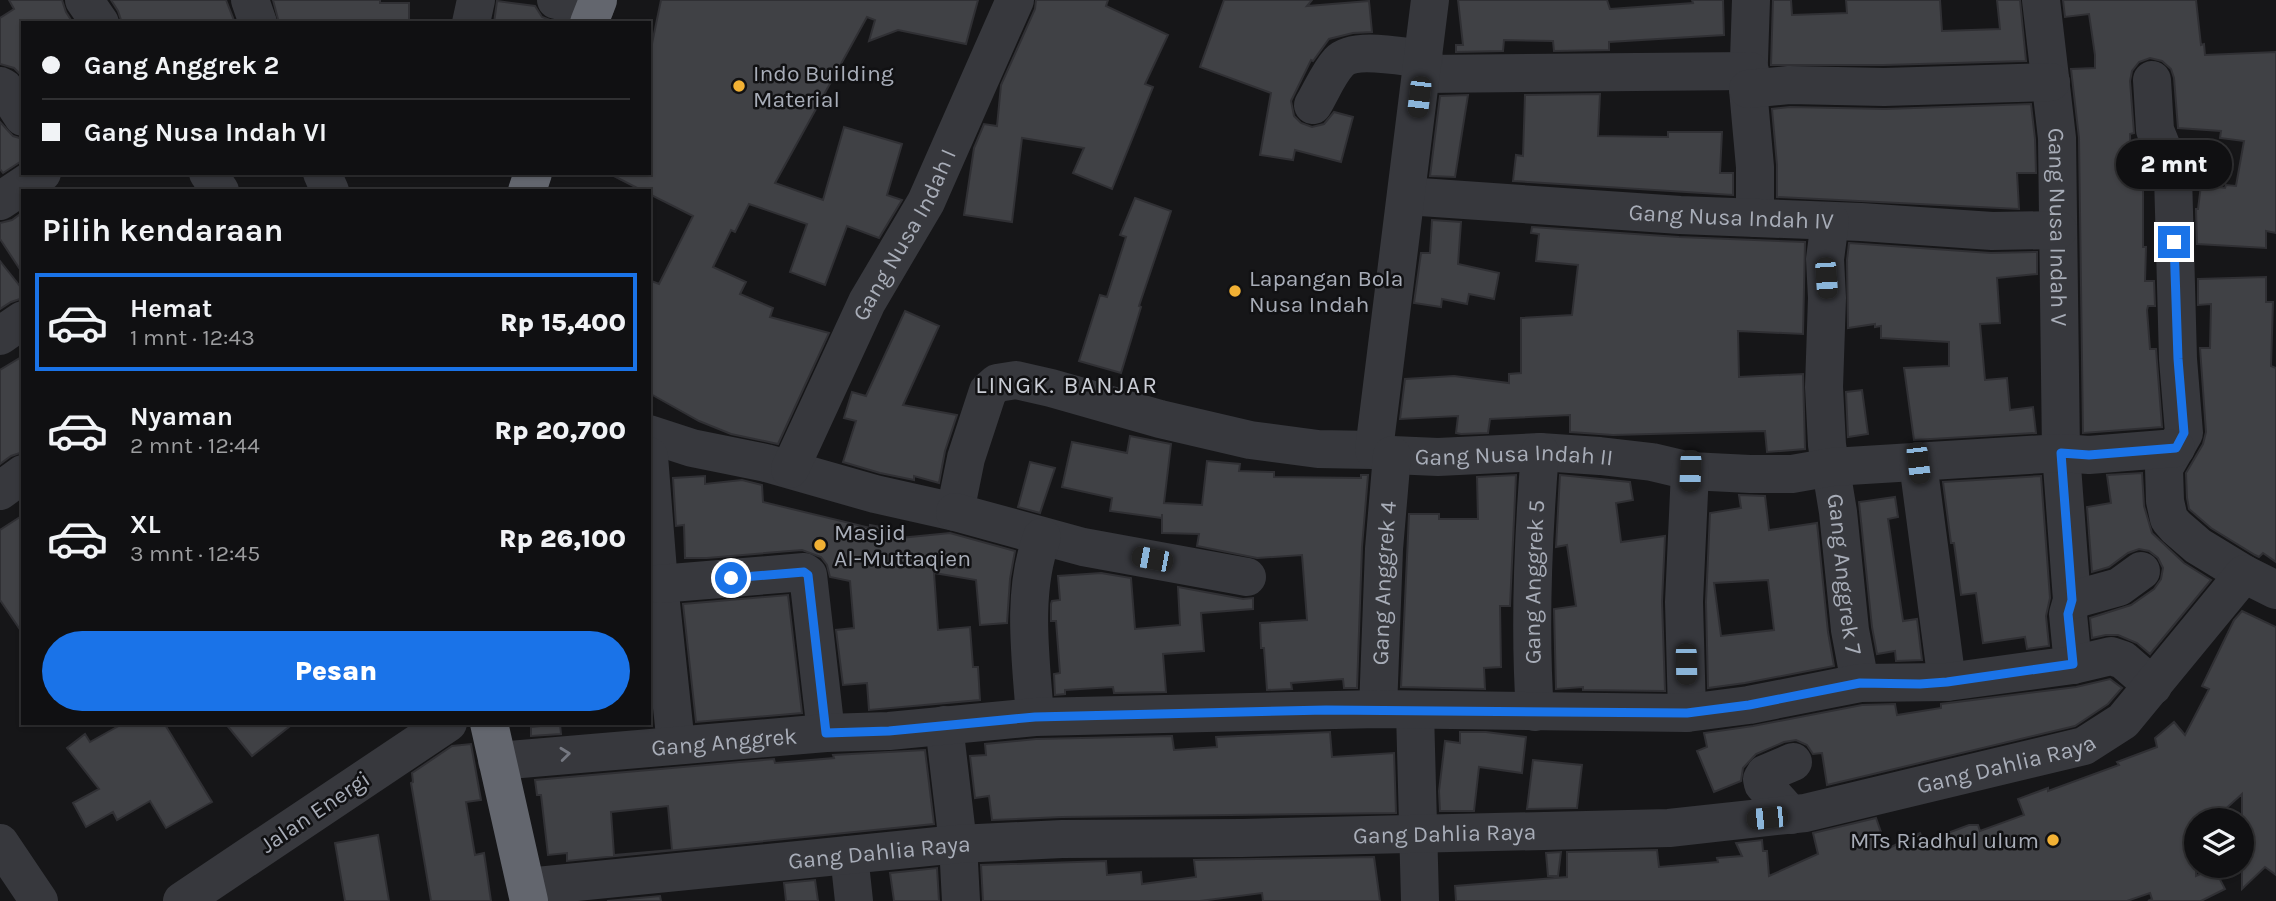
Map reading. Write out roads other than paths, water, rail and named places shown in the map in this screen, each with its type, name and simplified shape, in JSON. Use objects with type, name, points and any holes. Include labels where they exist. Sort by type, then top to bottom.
[{"type":"highway","points":[[489,725],[528,894]]},
{"type":"street","points":[[84,0],[99,21]]},
{"type":"street","points":[[250,0],[257,21]]},
{"type":"street","points":[[471,21],[476,0]]},
{"type":"street","points":[[556,0],[594,10]]},
{"type":"street","name":"Gang Nusa Indah I","points":[[790,469],[867,302],[926,202],[1015,0]]},
{"type":"street","name":"Gang Anggrek 4","points":[[1420,901],[1418,834],[1397,710],[1384,549],[1383,453],[1406,196],[1430,0]]},
{"type":"street","points":[[1751,0],[1749,80],[1755,167],[1755,218]]},
{"type":"street","name":"Gang Nusa Indah V","points":[[2041,0],[2057,138],[2061,453],[2072,600],[2068,614],[2073,664]]},
{"type":"street","points":[[1313,105],[1339,62],[1348,56],[1361,53],[1423,66],[1749,80],[1789,85],[1884,87],[2051,82]]},
{"type":"street","points":[[2152,80],[2155,130],[2172,176],[2178,359],[2184,433],[2164,468],[2165,501],[2169,519],[2198,546],[2260,582]]},
{"type":"street","points":[[0,86],[21,114]]},
{"type":"street","points":[[0,201],[39,175]]},
{"type":"street","name":"Gang Nusa Indah IV","points":[[1406,196],[1667,215],[1992,231],[2057,230]]},
{"type":"street","name":"Gang Anggrek 7","points":[[1830,221],[1825,259],[1827,298],[1824,387],[1827,444],[1832,467],[1850,630],[1860,683]]},
{"type":"street","points":[[0,336],[21,321]]},
{"type":"street","name":"Gang Nusa Indah II","points":[[955,512],[967,458],[988,391],[997,383],[1016,380],[1250,440],[1318,449],[1438,457],[1540,452],[1600,456],[1690,471],[1792,474],[1832,467],[2061,453],[2089,455],[2176,448]]},
{"type":"street","points":[[651,435],[692,448],[790,469],[850,488],[955,512],[1042,537],[1247,577]]},
{"type":"street","name":"Gang Anggrek 5","points":[[1535,712],[1533,605],[1540,452]]},
{"type":"street","points":[[1918,463],[1947,682]]},
{"type":"street","points":[[1687,713],[1684,602],[1690,471]]},
{"type":"street","points":[[0,491],[21,475]]},
{"type":"street","points":[[651,482],[676,746]]},
{"type":"street","points":[[1035,717],[1030,604],[1032,577],[1042,537]]},
{"type":"street","points":[[659,584],[804,572],[808,575],[826,733]]},
{"type":"street","points":[[2072,600],[2119,587],[2141,572]]},
{"type":"street","name":"Gang Dahlia Raya","points":[[528,894],[958,844],[1062,839],[1242,838],[1669,828],[1791,815],[2084,746],[2123,722],[2153,685],[2260,582]]},
{"type":"street","name":"Gang Anggrek","points":[[497,761],[1035,717],[1397,710],[1687,713],[1749,705],[1860,683],[1947,682],[2118,656],[2153,685]]},
{"type":"street","name":"Jalan Energi","points":[[182,901],[445,725]]},
{"type":"street","points":[[944,725],[958,844],[961,901]]},
{"type":"street","points":[[1791,815],[1763,784],[1762,779],[1765,774],[1793,762]]},
{"type":"street","points":[[0,843],[39,901]]},
{"type":"street","points":[[849,855],[855,901]]},
{"type":"place","name":"Indo Building Material","points":[[739,86]]},
{"type":"place","name":"Lapangan Bola Nusa Indah","points":[[1235,291]]},
{"type":"place","name":"Masjid Al-Muttaqien","points":[[820,545]]},
{"type":"place","name":"MTs Riadhul ulum","points":[[2053,840]]},
{"type":"district","name":"LINGK. BANJAR","points":[[1067,385]]}]
